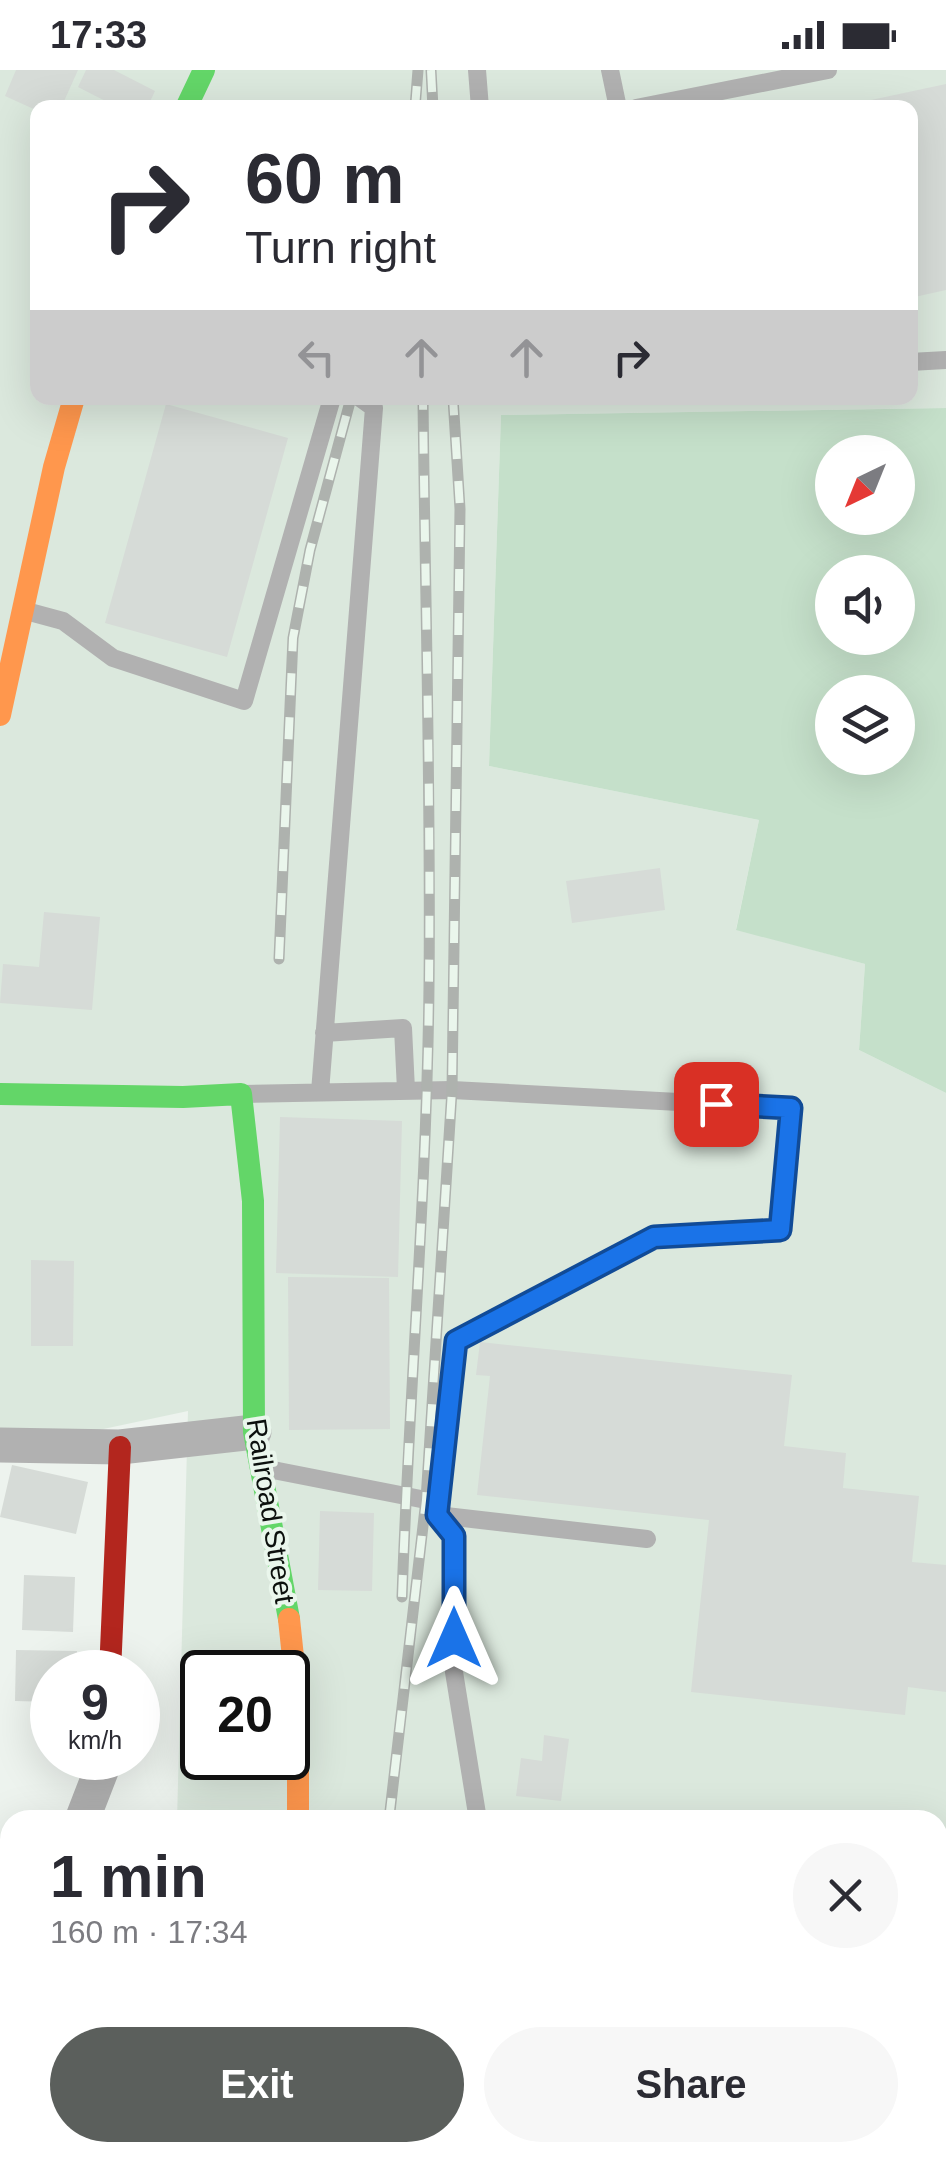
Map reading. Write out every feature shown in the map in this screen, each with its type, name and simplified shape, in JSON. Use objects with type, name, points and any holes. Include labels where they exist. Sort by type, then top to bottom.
[{"type":"street","points":[[190,100],[204,70]]},
{"type":"street","points":[[0,715],[54,467],[72,405]]},
{"type":"street","points":[[0,1094],[241,1094]]},
{"type":"street","name":"Railroad Street","points":[[241,1094],[253,1200],[254,1432],[287,1599],[298,1705],[298,1810]]},
{"type":"street","points":[[0,1445],[120,1448],[254,1432]]},
{"type":"street","points":[[111,1650],[120,1448]]},
{"type":"street","points":[[86,1810],[97,1780]]},
{"type":"lane","points":[[477,70],[479,100]]},
{"type":"lane","points":[[610,70],[616,100]]},
{"type":"lane","points":[[676,100],[828,70]]},
{"type":"lane","points":[[918,362],[946,360]]},
{"type":"lane","points":[[25,610],[63,622],[113,658],[244,701],[330,405]]},
{"type":"lane","points":[[320,1092],[374,408],[370,405]]},
{"type":"lane","points":[[324,1033],[403,1028],[406,1090]]},
{"type":"lane","points":[[241,1094],[452,1090],[791,1108],[780,1230],[654,1237],[456,1341],[437,1515]]},
{"type":"lane","points":[[262,1468],[426,1500],[454,1536],[454,1672],[476,1810]]},
{"type":"lane","points":[[437,1515],[647,1539]]},
{"type":"shaded area","points":[[0,70],[946,70],[946,408],[501,415],[489,766],[759,820],[736,929],[865,964],[859,1050],[946,1093],[946,1810],[177,1810],[180,1708],[180,1780],[310,1780],[310,1650],[182,1650],[188,1411],[0,1451]]},
{"type":"green space","points":[[946,408],[946,1093],[859,1050],[865,964],[736,930],[759,820],[489,766],[501,415]]},
{"type":"building","points":[[16,70],[78,70],[65,100],[30,100],[30,107],[5,96]]},
{"type":"building","points":[[86,70],[114,70],[155,91],[151,100],[103,100],[78,87]]},
{"type":"building","points":[[946,84],[946,290],[918,296],[918,100],[871,100]]},
{"type":"building","points":[[166,405],[288,438],[227,657],[105,623]]},
{"type":"building","points":[[660,868],[665,910],[572,923],[566,881]]},
{"type":"building","points":[[44,912],[100,917],[92,1010],[0,1003],[3,964],[39,967]]},
{"type":"building","points":[[280,1117],[402,1121],[398,1277],[276,1273]]},
{"type":"building","points":[[31,1260],[74,1261],[73,1346],[31,1346]]},
{"type":"building","points":[[288,1277],[389,1278],[390,1429],[289,1430]]},
{"type":"building","points":[[480,1342],[792,1375],[784,1446],[846,1453],[843,1488],[919,1496],[912,1562],[946,1565],[946,1692],[908,1687],[905,1715],[691,1692],[709,1520],[477,1495],[490,1376],[476,1375]]},
{"type":"building","points":[[12,1465],[88,1482],[76,1534],[0,1517]]},
{"type":"building","points":[[320,1511],[374,1513],[372,1591],[318,1590]]},
{"type":"building","points":[[24,1575],[75,1577],[73,1632],[22,1630]]},
{"type":"building","points":[[16,1650],[30,1650],[30,1701],[15,1701]]},
{"type":"building","points":[[544,1735],[569,1739],[561,1801],[516,1796],[521,1758],[542,1761]]},
{"type":"railway","points":[[416,100],[418,70]]},
{"type":"railway","points":[[431,70],[433,100]]},
{"type":"railway","points":[[279,959],[293,638],[310,550],[349,405]]},
{"type":"railway","points":[[402,1597],[429,986],[423,405]]},
{"type":"railway","points":[[390,1810],[426,1500],[452,1090],[460,509],[453,405]]},
{"type":"traffic: fast","points":[[190,100],[204,70]]},
{"type":"traffic: fast","points":[[0,1094],[241,1094],[253,1201],[254,1432],[289,1619]]},
{"type":"traffic: slow","points":[[0,715],[54,467],[72,405]]},
{"type":"traffic: slow","points":[[289,1619],[298,1705],[298,1810]]},
{"type":"traffic: jam","points":[[111,1650],[120,1447]]},
{"type":"route","points":[[454,1638],[454,1536],[437,1515],[456,1341],[654,1237],[780,1230],[791,1108],[716,1104]]}]
